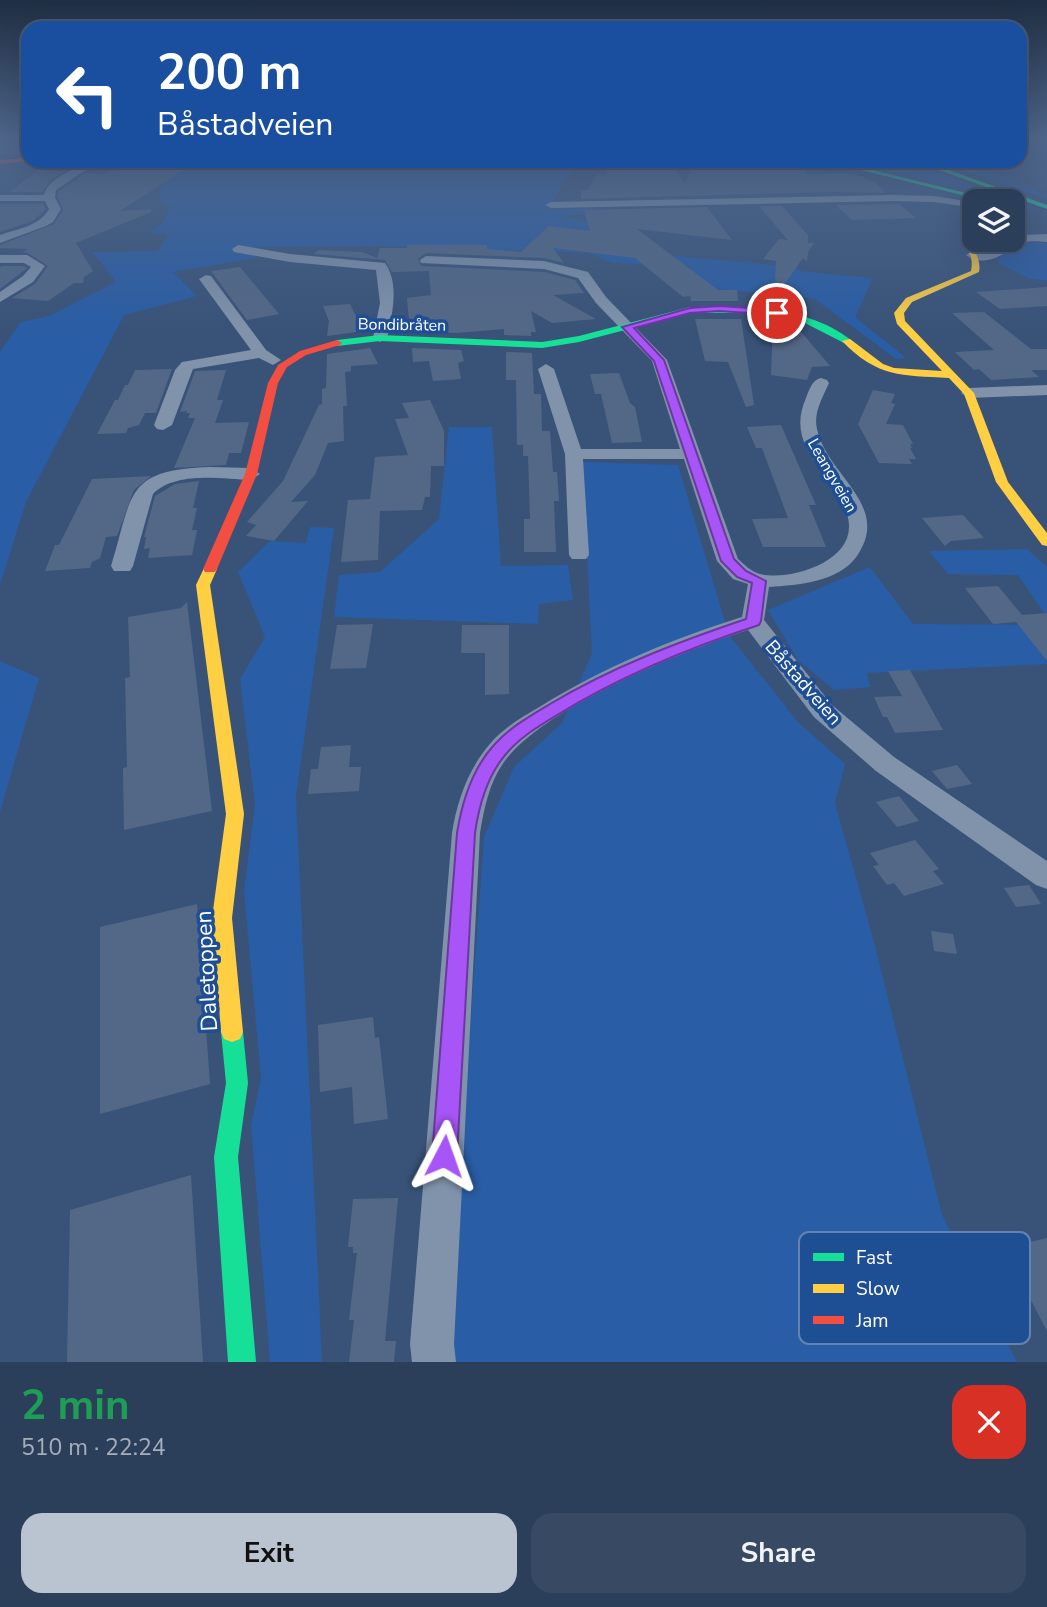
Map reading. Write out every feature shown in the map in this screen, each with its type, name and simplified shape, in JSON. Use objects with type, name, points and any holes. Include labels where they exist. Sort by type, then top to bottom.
[{"type":"main road","points":[[1025,210],[1047,216]]},
{"type":"main road","points":[[970,252],[977,262],[975,272],[909,300],[899,313],[900,322],[969,393],[1002,482],[1047,542]]},
{"type":"main road","name":"Bondibråten","points":[[283,365],[303,353],[328,344],[380,338],[542,345],[579,340],[690,310],[719,309],[777,313],[806,320],[842,337],[879,366],[892,371],[951,375]]},
{"type":"main road","points":[[251,474],[273,383],[283,365]]},
{"type":"main road","name":"Daletoppen","points":[[242,1362],[226,1157],[237,1083],[222,918],[234,814],[203,585],[251,474]]},
{"type":"street","points":[[0,239],[49,220],[55,209],[51,203]]},
{"type":"street","points":[[551,205],[671,203]]},
{"type":"street","points":[[972,255],[997,255],[1024,238],[1047,238]]},
{"type":"street","points":[[238,249],[290,258],[380,266],[383,270],[387,303],[380,338]]},
{"type":"street","points":[[0,259],[27,259],[39,266],[28,279],[0,298]]},
{"type":"street","points":[[426,260],[567,268],[583,275],[601,300],[627,327]]},
{"type":"street","points":[[206,279],[261,354],[283,365]]},
{"type":"street","name":"Båstadveien","points":[[627,327],[659,360],[728,561],[741,574],[823,711],[885,764],[1047,877]]},
{"type":"street","points":[[163,425],[183,370],[188,365],[261,354]]},
{"type":"street","points":[[546,369],[574,454],[579,555]]},
{"type":"street","name":"Leangveien","points":[[435,1362],[432,1344],[470,804],[481,779],[499,750],[524,727],[589,688],[684,645],[792,580],[815,574],[842,560],[856,547],[861,531],[856,514],[809,435],[808,414],[821,383]]},
{"type":"street","points":[[969,393],[1047,390]]},
{"type":"street","points":[[574,454],[691,454]]},
{"type":"street","points":[[122,566],[144,492],[151,483],[179,475],[251,474]]},
{"type":"shaded area","points":[[163,203],[553,203],[549,210],[597,208],[593,214],[561,216],[588,222],[635,252],[796,267],[800,271],[873,278],[855,317],[906,358],[896,359],[815,299],[679,285],[690,266],[613,263],[588,253],[380,246],[246,247],[257,258],[173,272],[197,296],[124,315],[26,502],[0,585],[0,352],[21,322],[49,316],[116,282],[92,252],[158,251],[168,235],[151,232],[164,221],[170,207]]},
{"type":"shaded area","points":[[1033,242],[1047,243],[1047,281],[1028,278],[998,263],[1001,254],[1025,252],[1025,245]]},
{"type":"shaded area","points":[[449,427],[492,427],[501,566],[568,565],[573,600],[539,604],[538,624],[334,617],[339,575],[380,572],[439,519]]},
{"type":"shaded area","points":[[582,462],[678,465],[729,635],[798,722],[845,764],[835,803],[874,942],[942,1215],[951,1232],[799,1232],[799,1344],[1008,1344],[1017,1362],[446,1362],[484,837],[514,767],[562,723],[592,653]]},
{"type":"shaded area","points":[[310,527],[334,528],[296,796],[322,1362],[270,1362],[251,1125],[261,1078],[244,891],[255,805],[240,679],[265,637],[238,572],[270,541],[306,543]]},
{"type":"shaded area","points":[[1027,549],[1047,567],[1047,617],[1018,575],[948,574],[929,551]]},
{"type":"shaded area","points":[[870,567],[913,624],[1047,625],[1047,664],[867,673],[870,687],[834,690],[798,660],[768,610]]},
{"type":"shaded area","points":[[0,661],[39,678],[0,812]]},
{"type":"building","points":[[60,203],[133,203],[120,211],[151,209],[151,212],[76,243],[93,271],[84,277],[83,283],[74,283],[48,301],[12,298],[35,284],[48,266],[23,252],[28,249],[0,248],[0,245],[54,224],[63,210]]},
{"type":"building","points":[[0,204],[43,204],[46,209],[33,221],[0,232]]},
{"type":"building","points":[[899,204],[916,218],[852,220],[836,205]]},
{"type":"building","points":[[759,206],[782,206],[808,235],[808,243],[814,243],[808,252],[807,262],[803,258],[774,299],[776,261],[763,259],[779,239],[788,240]]},
{"type":"building","points":[[707,207],[732,240],[637,229],[718,290],[737,290],[738,301],[691,301],[690,296],[683,297],[635,258],[553,248],[564,263],[544,258],[426,253],[418,259],[421,266],[544,272],[575,280],[584,293],[553,295],[596,319],[552,323],[531,311],[536,332],[531,332],[531,336],[504,335],[504,329],[456,333],[410,331],[407,298],[431,295],[429,271],[392,272],[385,260],[314,254],[318,250],[362,252],[377,258],[380,248],[407,248],[407,245],[487,245],[487,249],[521,252],[549,226],[590,231],[584,210]]},
{"type":"building","points":[[0,267],[27,268],[0,289]]},
{"type":"building","points":[[240,267],[279,314],[247,320],[211,271]]},
{"type":"building","points":[[1047,287],[1047,306],[1000,309],[976,292]]},
{"type":"building","points":[[350,304],[363,331],[327,336],[329,321],[323,306]]},
{"type":"building","points":[[984,312],[1031,349],[1047,349],[1047,370],[1031,370],[1039,377],[991,380],[979,369],[974,370],[955,352],[994,350],[952,313]]},
{"type":"building","points":[[695,319],[741,319],[754,405],[746,407],[728,362],[705,361]]},
{"type":"building","points":[[773,323],[797,327],[830,366],[812,367],[807,380],[771,375]]},
{"type":"building","points":[[370,348],[378,364],[351,366],[351,371],[345,372],[347,406],[343,406],[344,441],[328,443],[315,475],[291,502],[308,501],[274,541],[246,536],[256,525],[247,522],[283,481],[319,405],[322,404],[322,389],[326,388],[327,354]]},
{"type":"building","points":[[412,348],[461,350],[464,361],[458,363],[461,379],[433,381],[429,361],[413,362]]},
{"type":"building","points":[[506,352],[532,353],[534,394],[541,394],[542,431],[550,431],[553,472],[557,472],[559,501],[554,501],[556,552],[524,552],[524,519],[530,519],[528,456],[523,456],[523,445],[517,445],[516,380],[506,380]]},
{"type":"building","points":[[172,369],[156,413],[145,413],[139,425],[128,428],[126,433],[97,434],[135,370]]},
{"type":"building","points":[[226,370],[217,400],[223,400],[215,423],[249,422],[241,453],[229,453],[226,465],[174,468],[195,418],[188,418],[190,413],[186,413],[187,411],[180,412],[195,371]]},
{"type":"building","points":[[619,373],[630,403],[635,407],[642,442],[612,443],[601,394],[595,394],[590,374]]},
{"type":"building","points":[[873,390],[895,394],[891,403],[895,404],[886,424],[903,425],[913,444],[910,444],[910,448],[916,459],[909,459],[912,464],[879,463],[858,424]]},
{"type":"building","points":[[430,400],[444,431],[444,466],[431,466],[430,497],[425,497],[422,510],[380,511],[378,560],[341,562],[348,500],[370,499],[375,457],[408,455],[395,419],[409,418],[402,403]]},
{"type":"building","points":[[781,425],[816,505],[809,505],[826,547],[763,547],[752,519],[788,518],[762,448],[756,448],[747,427]]},
{"type":"building","points":[[151,476],[134,490],[117,536],[106,537],[100,558],[92,562],[90,568],[45,571],[55,545],[59,545],[92,479]]},
{"type":"building","points":[[199,481],[193,508],[197,508],[192,530],[197,530],[192,555],[148,558],[150,548],[144,549],[144,537],[155,496],[175,484]]},
{"type":"building","points":[[963,515],[984,538],[951,541],[945,546],[922,518]]},
{"type":"building","points":[[998,586],[1022,615],[1047,613],[1047,661],[1016,622],[993,624],[965,588]]},
{"type":"building","points":[[187,602],[212,811],[124,830],[123,768],[127,767],[125,678],[130,677],[128,617],[181,608]]},
{"type":"building","points":[[373,624],[366,668],[330,669],[337,625]]},
{"type":"building","points":[[462,625],[509,625],[509,694],[485,695],[485,653],[461,653]]},
{"type":"building","points":[[910,670],[943,730],[895,733],[887,717],[883,717],[874,697],[902,696],[888,671]]},
{"type":"building","points":[[351,745],[349,767],[361,767],[359,791],[308,794],[311,769],[318,769],[321,747]]},
{"type":"building","points":[[957,765],[972,784],[947,789],[932,771]]},
{"type":"building","points":[[899,796],[919,821],[897,827],[876,802]]},
{"type":"building","points":[[915,840],[939,869],[933,871],[944,884],[904,896],[894,883],[887,885],[873,866],[879,865],[870,853]]},
{"type":"building","points":[[1029,885],[1041,904],[1016,907],[1004,888]]},
{"type":"building","points":[[197,904],[210,1084],[100,1114],[100,927]]},
{"type":"building","points":[[931,931],[953,934],[957,954],[934,951]]},
{"type":"building","points":[[373,1017],[375,1038],[379,1037],[388,1119],[354,1124],[352,1087],[320,1092],[318,1025]]},
{"type":"building","points":[[191,1175],[203,1362],[67,1362],[70,1210]]},
{"type":"building","points":[[398,1198],[385,1341],[396,1341],[394,1362],[349,1362],[354,1320],[349,1320],[357,1253],[353,1253],[353,1247],[348,1247],[353,1199]]},
{"type":"building","points":[[1047,1238],[1047,1331],[1030,1298],[1030,1242]]},
{"type":"traffic: fast","points":[[1034,203],[1047,207]]},
{"type":"traffic: fast","points":[[337,343],[380,338],[542,345],[579,339],[690,310],[751,310],[806,320],[847,341]]},
{"type":"traffic: fast","points":[[232,1032],[237,1083],[226,1157],[242,1362]]},
{"type":"traffic: slow","points":[[972,252],[977,262],[975,272],[909,300],[899,313],[900,322],[969,393],[1002,482],[1047,542]]},
{"type":"traffic: slow","points":[[847,341],[879,366],[892,371],[951,375]]},
{"type":"traffic: slow","points":[[210,569],[203,585],[235,814],[222,918],[232,1032]]},
{"type":"traffic: jam","points":[[210,569],[251,474],[273,383],[283,365],[303,353],[337,343]]},
{"type":"route","points":[[444,1156],[466,833],[470,804],[481,779],[499,750],[524,727],[589,688],[684,645],[753,621],[759,581],[741,574],[728,561],[659,360],[627,327],[690,310],[751,310],[777,313]]}]
